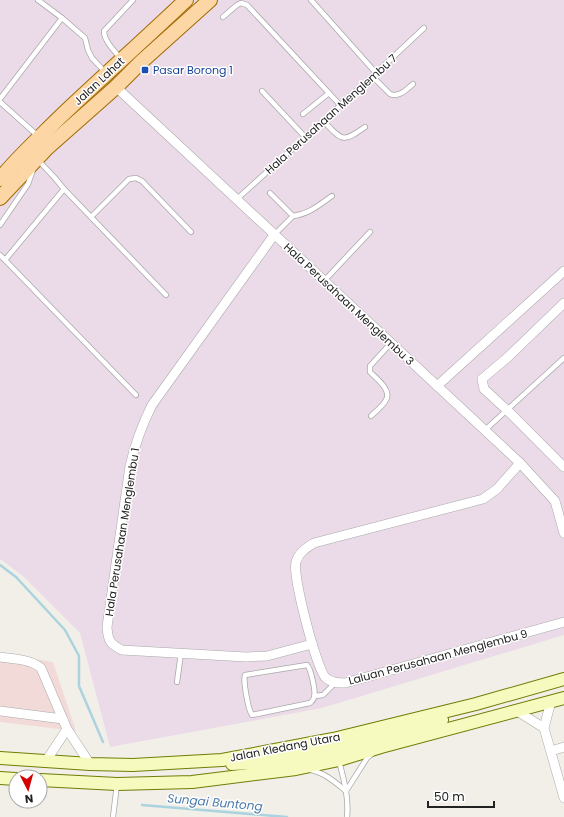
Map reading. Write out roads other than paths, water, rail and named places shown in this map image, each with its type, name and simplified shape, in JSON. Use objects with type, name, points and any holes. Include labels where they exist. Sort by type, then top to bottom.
[{"type":"main road","points":[[150,33],[171,0]]},
{"type":"main road","name":"Jalan Lahat","points":[[0,179],[13,163],[106,73],[186,0]]},
{"type":"main road","points":[[116,87],[118,80],[126,71],[190,8],[194,0]]},
{"type":"main road","points":[[0,198],[37,159],[210,0]]},
{"type":"main road","name":"Jalan Kledang Utara","points":[[0,758],[90,764],[133,765],[222,760],[333,739],[476,704],[564,679]]},
{"type":"main road","points":[[181,762],[204,766],[272,762],[338,755],[547,691],[564,684]]},
{"type":"main road","name":"Jalan Kledang Utara","points":[[48,780],[117,784],[192,782],[296,769],[338,755],[381,747],[564,698]]},
{"type":"street","name":"Hala Perusahaan Menglembu 3","points":[[116,87],[390,343],[520,462],[554,501],[564,533]]},
{"type":"street","name":"Hala Perusahaan Menglembu 1","points":[[274,235],[152,405],[142,423],[130,466],[107,627],[108,637],[113,645],[122,650],[257,657],[277,654],[312,644]]},
{"type":"street","points":[[437,386],[564,271]]},
{"type":"street","points":[[564,303],[482,380],[484,389],[564,467]]},
{"type":"street","name":"Laluan Perusahaan Menglembu 9","points":[[520,462],[497,489],[483,499],[314,543],[302,551],[295,563],[296,577],[312,644],[321,670],[326,678],[335,683],[345,682],[564,622]]},
{"type":"street","points":[[554,501],[564,498]]},
{"type":"street","points":[[0,657],[29,661],[35,663],[41,668],[67,729],[90,764]]},
{"type":"street","points":[[550,683],[564,676]]},
{"type":"street","points":[[551,701],[544,728],[564,798]]},
{"type":"street","points":[[0,711],[63,719]]},
{"type":"street","points":[[517,711],[544,728]]},
{"type":"street","points":[[46,761],[67,729]]},
{"type":"street","points":[[551,751],[564,747]]},
{"type":"lane","points":[[38,0],[85,38],[92,58],[106,73]]},
{"type":"lane","points":[[121,59],[104,35],[104,30],[133,0]]},
{"type":"lane","points":[[311,0],[390,94],[394,96],[398,95],[413,84]]},
{"type":"lane","points":[[223,17],[237,5],[241,3],[247,4],[340,105]]},
{"type":"lane","points":[[0,98],[62,18]]},
{"type":"lane","name":"Hala Perusahaan Menglembu 7","points":[[237,199],[424,28]]},
{"type":"lane","points":[[262,91],[305,137]]},
{"type":"lane","points":[[303,114],[328,93]]},
{"type":"lane","points":[[0,102],[40,137]]},
{"type":"lane","points":[[323,121],[340,138],[345,139],[351,138],[365,127]]},
{"type":"lane","points":[[0,225],[28,184],[37,159],[166,295]]},
{"type":"lane","points":[[91,217],[129,179],[136,178],[142,181],[191,232]]},
{"type":"lane","points":[[5,260],[64,189]]},
{"type":"lane","points":[[270,193],[293,216]]},
{"type":"lane","points":[[274,235],[293,216],[311,212],[332,196]]},
{"type":"lane","points":[[324,281],[370,232]]},
{"type":"lane","points":[[0,255],[136,395]]},
{"type":"lane","points":[[371,416],[386,400],[388,395],[384,387],[370,372],[370,366],[390,343]]},
{"type":"lane","points":[[485,430],[508,411],[564,358]]},
{"type":"lane","points":[[177,682],[181,653]]},
{"type":"lane","points":[[315,696],[308,665],[245,674],[244,678],[249,709],[252,715],[310,703],[315,696],[323,695],[335,683]]},
{"type":"lane","points":[[346,791],[367,758],[381,747]]},
{"type":"lane","points":[[338,755],[346,791],[348,807],[347,817]]},
{"type":"lane","points":[[296,769],[315,771],[328,777],[346,791]]},
{"type":"lane","points":[[113,817],[117,784]]},
{"type":"waterway","name":"Sungai Buntong","points":[[0,565],[16,577],[65,630],[79,656],[79,686],[103,742]]},
{"type":"waterway","name":"Sungai Buntong","points":[[142,805],[287,817]]},
{"type":"place","name":"Pasar Borong 1","points":[[145,70]]}]
